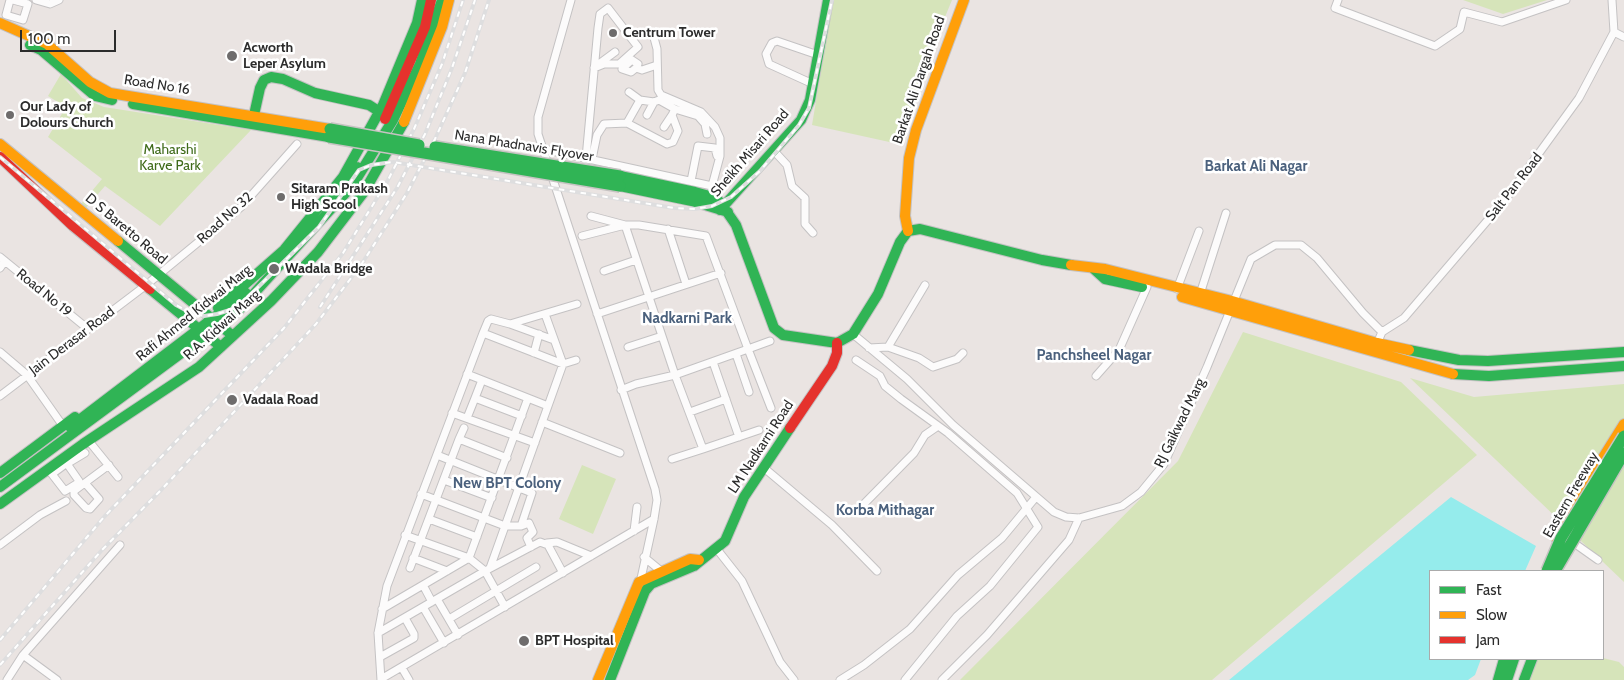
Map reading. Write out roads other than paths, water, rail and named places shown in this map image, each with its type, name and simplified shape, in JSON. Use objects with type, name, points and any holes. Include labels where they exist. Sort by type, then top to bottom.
[{"type":"main road","name":"R.A. Kidwai Marg","points":[[0,504],[67,460],[88,440],[199,367],[271,301],[318,252],[364,192],[391,118],[422,0]]},
{"type":"main road","points":[[391,118],[425,28],[431,0]]},
{"type":"main road","points":[[391,118],[420,64],[438,17],[442,0]]},
{"type":"main road","name":"R.A. Kidwai Marg","points":[[0,473],[63,426],[214,321],[284,250],[391,118],[442,26],[449,0]]},
{"type":"main road","name":"Sheikh Misari Road","points":[[724,209],[800,120],[807,106],[813,84],[828,0]]},
{"type":"main road","name":"Barkat Ali Dargah Road","points":[[908,231],[905,216],[909,158],[919,122],[964,0]]},
{"type":"main road","name":"Road No 16","points":[[0,23],[47,44],[99,88],[127,99],[329,133]]},
{"type":"main road","name":"Road No 16","points":[[0,31],[41,50],[95,96],[254,115],[329,133]]},
{"type":"main road","points":[[254,115],[260,88],[264,80],[271,77],[283,79],[315,93],[369,105],[391,118]]},
{"type":"main road","name":"Nana Phadnavis Flyover","points":[[329,133],[620,176],[711,194]]},
{"type":"main road","name":"D S Baretto Road","points":[[0,144],[4,159],[73,226],[221,347]]},
{"type":"main road","name":"D S Baretto Road","points":[[4,159],[158,275],[233,336]]},
{"type":"main road","points":[[711,194],[736,225],[774,328],[783,334],[837,343],[853,334],[878,294],[900,242],[908,231],[920,229],[1042,260],[1094,269],[1105,269],[1200,294],[1230,306]]},
{"type":"main road","points":[[1094,269],[1105,279],[1230,306],[1378,342],[1475,361],[1624,352]]},
{"type":"main road","points":[[0,488],[202,330]]},
{"type":"main road","name":"Rafi Ahmed Kidwai Marg","points":[[0,479],[202,330]]},
{"type":"main road","points":[[1378,342],[1442,371],[1474,377],[1624,366]]},
{"type":"main road","name":"LM Nadkarni Road","points":[[643,584],[694,566],[699,560],[725,541],[744,497],[832,366],[837,353],[837,343]]},
{"type":"main road","points":[[1542,570],[1564,520],[1624,424]]},
{"type":"main road","name":"Eastern Freeway","points":[[1547,570],[1561,538],[1624,436]]},
{"type":"main road","name":"Eastern Freeway","points":[[1556,570],[1624,453]]},
{"type":"main road","points":[[1562,570],[1624,460]]},
{"type":"main road","points":[[1564,520],[1578,539]]},
{"type":"main road","name":"LM Nadkarni Road","points":[[643,584],[662,570],[690,559],[699,560]]},
{"type":"main road","points":[[610,680],[627,625],[643,584]]},
{"type":"main road","points":[[598,680],[627,625]]},
{"type":"main road","points":[[1498,680],[1504,660]]},
{"type":"main road","points":[[1505,680],[1510,660]]},
{"type":"main road","points":[[1505,680],[1514,660]]},
{"type":"main road","points":[[1516,680],[1523,660]]},
{"type":"main road","points":[[1520,680],[1527,660]]},
{"type":"main road","points":[[1524,680],[1532,660]]},
{"type":"street","points":[[36,0],[50,4],[59,0]]},
{"type":"street","points":[[571,0],[566,25],[538,117],[538,134],[655,489],[657,500],[644,557],[643,584]]},
{"type":"street","points":[[1338,0],[1335,8],[1436,46],[1460,29],[1464,12],[1502,22],[1566,0]]},
{"type":"street","points":[[1612,0],[1614,32],[1624,37]]},
{"type":"street","points":[[589,158],[594,68],[599,16],[608,8],[637,46],[637,49],[619,64],[604,64],[594,68]]},
{"type":"street","name":"Salt Pan Road","points":[[1378,342],[1404,318],[1529,169],[1579,98],[1614,32]]},
{"type":"street","points":[[653,34],[657,49],[658,90],[661,95],[701,112],[715,127],[720,138],[720,156],[711,194]]},
{"type":"street","points":[[813,84],[769,64],[766,54],[772,43],[777,41],[818,55]]},
{"type":"street","points":[[594,68],[601,60],[615,52]]},
{"type":"street","points":[[639,68],[657,65]]},
{"type":"street","points":[[629,92],[640,100],[654,102],[659,100],[673,112],[698,116],[705,124],[706,134]]},
{"type":"street","points":[[627,123],[640,100]]},
{"type":"street","points":[[646,115],[654,102]]},
{"type":"street","points":[[589,158],[597,135],[606,121],[627,123],[671,144],[675,140],[678,131],[673,112]]},
{"type":"street","points":[[664,127],[673,112]]},
{"type":"street","name":"Road No 32","points":[[146,286],[241,207],[297,144]]},
{"type":"street","points":[[543,149],[589,158],[693,191],[697,148],[700,146],[715,148],[717,152],[711,194]]},
{"type":"street","points":[[774,150],[787,165],[792,186],[805,198],[805,224],[813,233]]},
{"type":"street","points":[[1200,294],[1226,213]]},
{"type":"street","points":[[591,216],[625,225],[668,229],[706,236],[771,408]]},
{"type":"street","points":[[582,236],[625,225]]},
{"type":"street","points":[[625,225],[675,375],[703,448]]},
{"type":"street","points":[[668,229],[686,284]]},
{"type":"street","points":[[1177,289],[1199,231]]},
{"type":"street","name":"RJ Gaikwad Marg","points":[[853,334],[906,379],[953,425],[1054,512],[1066,517],[1080,518],[1122,506],[1141,492],[1164,464],[1207,367],[1230,306],[1251,258],[1275,246],[1301,244],[1317,258],[1363,313],[1378,342]]},
{"type":"street","points":[[0,268],[2,259]]},
{"type":"street","name":"Road No 19","points":[[2,259],[88,329]]},
{"type":"street","points":[[604,271],[636,260]]},
{"type":"street","points":[[597,314],[721,272]]},
{"type":"street","points":[[888,347],[924,285]]},
{"type":"street","name":"Jain Derasar Road","points":[[0,396],[146,286]]},
{"type":"street","points":[[1096,376],[1119,350],[1147,288]]},
{"type":"street","points":[[510,324],[577,304]]},
{"type":"street","points":[[487,569],[505,526],[563,364],[545,314]]},
{"type":"street","points":[[554,340],[491,319],[483,333],[387,586],[378,633],[381,680],[654,519]]},
{"type":"street","points":[[483,333],[563,364],[576,360]]},
{"type":"street","points":[[534,353],[540,334]]},
{"type":"street","points":[[628,347],[662,336]]},
{"type":"street","points":[[621,390],[636,384],[675,375],[770,342]]},
{"type":"street","points":[[869,348],[888,347],[919,358],[933,367],[957,359],[963,353]]},
{"type":"street","points":[[0,352],[27,375],[63,426]]},
{"type":"street","points":[[736,354],[749,392]]},
{"type":"street","points":[[856,360],[880,376],[885,386],[900,399],[938,426],[1017,493],[1026,510],[1038,526],[990,586],[957,616],[905,680]]},
{"type":"street","points":[[713,362],[739,436]]},
{"type":"street","points":[[467,374],[548,406]]},
{"type":"street","points":[[467,418],[482,380]]},
{"type":"street","points":[[475,398],[522,416]]},
{"type":"street","points":[[382,609],[469,558],[528,398]]},
{"type":"street","points":[[690,412],[726,399]]},
{"type":"street","points":[[452,413],[535,444]]},
{"type":"street","points":[[542,422],[620,453]]},
{"type":"street","points":[[855,513],[914,453],[925,435],[938,426]]},
{"type":"street","points":[[410,568],[464,428]]},
{"type":"street","points":[[672,459],[759,430]]},
{"type":"street","points":[[459,439],[507,458]]},
{"type":"street","points":[[88,440],[118,477]]},
{"type":"street","points":[[67,460],[85,453]]},
{"type":"street","points":[[437,455],[519,487],[532,495],[521,526]]},
{"type":"street","points":[[50,472],[65,491],[78,483],[67,460]]},
{"type":"street","points":[[67,460],[81,475]]},
{"type":"street","points":[[85,484],[109,465]]},
{"type":"street","points":[[763,467],[832,525],[877,571]]},
{"type":"street","points":[[444,480],[492,498]]},
{"type":"street","points":[[421,494],[505,526],[521,526],[529,523],[532,532],[527,538],[531,547]]},
{"type":"street","points":[[840,680],[864,665],[910,629],[958,575],[1002,538],[1036,497]]},
{"type":"street","points":[[0,545],[40,515],[66,501]]},
{"type":"street","points":[[634,531],[637,507]]},
{"type":"street","points":[[942,680],[987,635],[1069,540],[1080,518]]},
{"type":"street","points":[[429,519],[477,537]]},
{"type":"street","points":[[405,535],[469,558],[487,569],[505,607]]},
{"type":"street","points":[[1578,539],[1598,560]]},
{"type":"street","points":[[378,633],[487,569],[540,542],[557,542],[591,556]]},
{"type":"street","points":[[547,543],[563,573]]},
{"type":"street","points":[[7,680],[23,655],[120,545]]},
{"type":"street","points":[[716,548],[742,580],[780,662],[794,680]]},
{"type":"street","points":[[644,557],[662,570]]},
{"type":"street","points":[[414,558],[447,571]]},
{"type":"street","points":[[449,619],[536,568]]},
{"type":"street","points":[[423,585],[449,619],[458,635]]},
{"type":"street","points":[[423,607],[444,643]]},
{"type":"street","points":[[380,657],[414,638],[414,634],[405,618]]},
{"type":"street","points":[[23,655],[57,680]]},
{"type":"street","points":[[402,668],[409,680]]},
{"type":"water","points":[[1451,497],[1536,546],[1525,570],[1429,570],[1429,660],[1481,660],[1475,675],[1468,680],[1229,680]]},
{"type":"railway","points":[[0,640],[104,517],[284,328],[343,253],[387,182],[414,129],[442,64],[463,0]]},
{"type":"railway","points":[[320,307],[397,188],[425,134],[452,68],[475,0]]},
{"type":"railway","points":[[0,665],[102,550],[162,489],[316,324],[361,265],[407,193],[435,139],[465,73],[489,0]]},
{"type":"railway","points":[[0,157],[176,305],[191,313],[204,316],[217,314],[230,310],[243,302],[319,227],[359,170],[371,165],[393,162],[674,208],[695,209],[712,206],[731,197],[760,171],[799,125],[809,108],[832,0]]},
{"type":"place","name":"Centrum Tower","points":[[613,33]]},
{"type":"place","name":"Acworth Leper Asylum","points":[[232,56]]},
{"type":"place","name":"Our Lady of Dolours Church","points":[[10,115]]},
{"type":"place","name":"Sitaram Prakash High Scool","points":[[281,197]]},
{"type":"place","name":"Wadala Bridge","points":[[274,269]]},
{"type":"place","name":"Vadala Road","points":[[232,400]]},
{"type":"place","name":"BPT Hospital","points":[[524,641]]},
{"type":"district","name":"Barkat Ali Nagar","points":[[1256,167]]},
{"type":"district","name":"Nadkarni Park","points":[[687,319]]},
{"type":"district","name":"Panchsheel Nagar","points":[[1094,356]]},
{"type":"district","name":"New BPT Colony","points":[[507,484]]},
{"type":"district","name":"Korba Mithagar","points":[[885,511]]},
{"type":"park label","name":"Maharshi Karve Park","points":[[170,158]]}]
